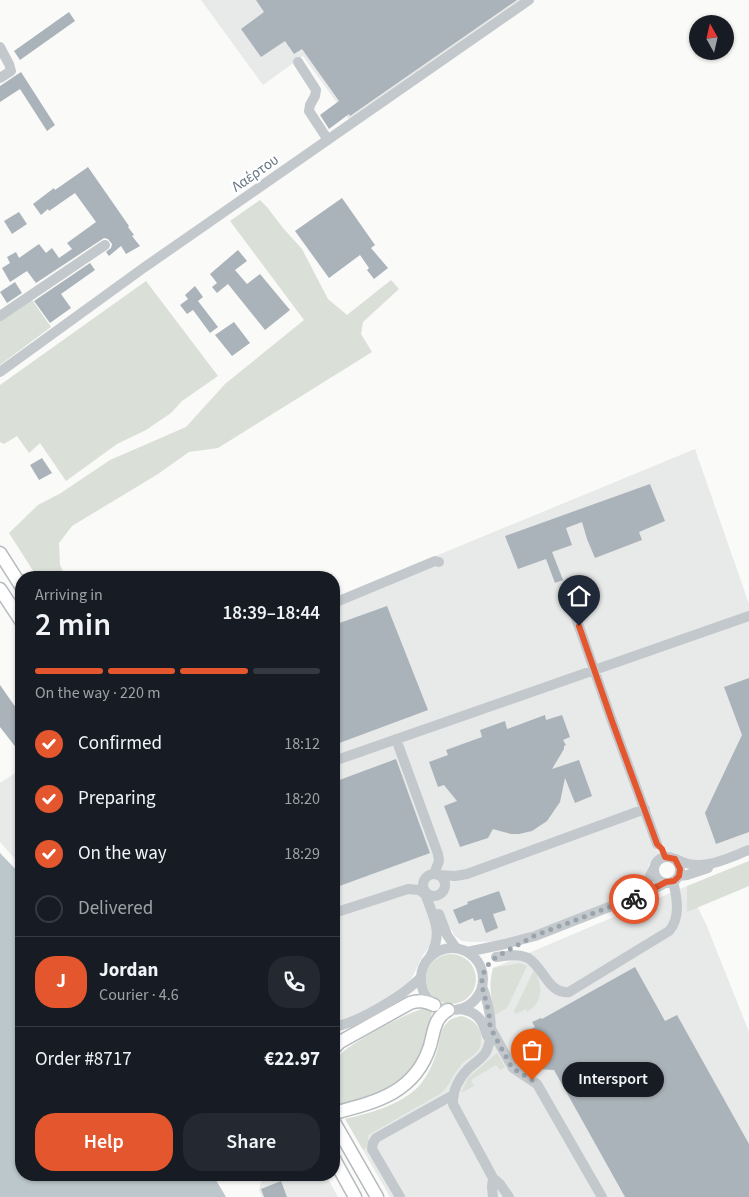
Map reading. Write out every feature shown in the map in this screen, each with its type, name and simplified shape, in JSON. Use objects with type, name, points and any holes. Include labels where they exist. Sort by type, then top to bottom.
[{"type":"main road","points":[[0,553],[15,577]]},
{"type":"main road","points":[[0,588],[15,612]]},
{"type":"main road","points":[[340,1042],[410,1003],[425,1001],[434,1005]]},
{"type":"main road","points":[[340,1111],[392,1094],[412,1080],[422,1066],[430,1047],[438,1017],[453,1009]]},
{"type":"main road","points":[[340,1133],[376,1197]]},
{"type":"main road","points":[[340,1170],[355,1197]]},
{"type":"street","name":"Λαέρτου","points":[[0,372],[142,269],[529,0]]},
{"type":"street","points":[[0,47],[11,71],[0,78]]},
{"type":"street","points":[[298,62],[316,90],[309,111],[328,140]]},
{"type":"street","points":[[0,316],[105,245]]},
{"type":"street","points":[[340,601],[435,561],[439,562]]},
{"type":"street","points":[[567,592],[657,844],[662,849],[663,861],[656,876],[658,879],[673,880]]},
{"type":"street","points":[[340,759],[749,616]]},
{"type":"street","points":[[396,739],[439,861],[433,875],[423,884],[437,928],[438,938],[436,946],[425,963],[421,977],[424,993],[434,1005],[466,1010],[478,1016],[485,1026],[488,1041]]},
{"type":"street","points":[[399,891],[408,883],[433,875],[455,876],[466,874],[645,809]]},
{"type":"street","points":[[467,952],[534,936],[635,899],[673,880],[701,872],[719,862],[749,850]]},
{"type":"street","points":[[663,861],[690,866],[719,862]]},
{"type":"street","points":[[496,957],[511,955],[528,958],[540,968],[552,987],[558,991],[569,992],[669,931],[673,926],[677,914],[673,880],[680,869],[663,861]]},
{"type":"street","points":[[620,903],[645,886],[663,861]]},
{"type":"street","points":[[433,875],[443,879],[445,887],[435,902],[447,935],[456,948]]},
{"type":"street","points":[[340,911],[399,891],[416,889],[438,895]]},
{"type":"street","points":[[453,1009],[471,1003],[476,998],[487,966],[496,957],[534,936]]},
{"type":"street","points":[[430,957],[442,949],[456,948],[467,952],[480,966],[489,1013],[490,1027],[487,1050],[482,1058],[467,1070],[460,1079],[453,1095],[453,1104],[493,1178],[509,1197]]},
{"type":"street","points":[[340,1025],[351,1022],[400,995],[421,977]]},
{"type":"street","points":[[490,1027],[512,1068],[537,1084],[602,1197]]},
{"type":"street","points":[[400,1197],[372,1149],[373,1143],[376,1138],[453,1095]]},
{"type":"street","points":[[493,1178],[493,1197]]},
{"type":"shaded area","points":[[201,0],[522,0],[350,121],[303,56],[263,85]]},
{"type":"shaded area","points":[[260,200],[302,249],[328,299],[347,315],[391,280],[399,289],[363,322],[361,334],[372,352],[218,448],[189,452],[158,474],[72,526],[59,543],[60,565],[63,571],[33,571],[9,533],[38,505],[61,493],[110,460],[186,427],[225,384],[304,320],[230,221]]},
{"type":"shaded area","points":[[146,281],[218,376],[182,401],[171,413],[146,430],[117,444],[66,481],[40,443],[29,453],[17,436],[4,444],[0,442],[0,385]]},
{"type":"shaded area","points":[[30,297],[51,327],[0,365],[0,317]]},
{"type":"shaded area","points":[[695,449],[749,604],[749,846],[700,863],[667,852],[660,853],[649,864],[646,878],[637,890],[506,941],[462,941],[455,936],[451,929],[441,932],[423,955],[410,982],[372,1009],[340,1022],[340,596]]},
{"type":"shaded area","points":[[15,773],[15,859],[0,842],[0,783]]},
{"type":"shaded area","points":[[0,853],[15,869],[15,1181],[217,1181],[226,1197],[0,1197]]},
{"type":"shaded area","points":[[749,861],[749,886],[687,912],[687,886]]},
{"type":"shaded area","points":[[687,886],[706,924],[749,1032],[749,1197],[390,1197],[363,1150],[368,1146],[367,1135],[479,1048],[494,1013],[490,983],[493,968]]},
{"type":"shaded area","points":[[451,954],[460,956],[471,965],[476,979],[474,988],[465,999],[451,1004],[442,1002],[431,993],[426,979],[428,970],[437,959]]},
{"type":"shaded area","points":[[520,963],[527,966],[507,1008],[495,1015],[491,992],[493,968]]},
{"type":"shaded area","points":[[534,970],[540,987],[537,1003],[527,1012],[526,1009],[516,1014],[514,1011]]},
{"type":"shaded area","points":[[426,1008],[432,1012],[425,1046],[418,1064],[390,1091],[340,1106],[340,1055],[379,1029]]},
{"type":"shaded area","points":[[461,1016],[471,1020],[479,1028],[482,1038],[479,1049],[461,1065],[440,1094],[368,1135],[369,1146],[363,1150],[345,1119],[391,1105],[416,1089],[424,1080],[432,1064],[443,1028],[453,1018]]},
{"type":"shaded area","points":[[497,1053],[505,1067],[500,1070],[496,1065],[471,1080],[474,1086],[461,1093],[468,1078]]},
{"type":"shaded area","points":[[261,1181],[329,1181],[338,1197],[262,1197],[259,1190]]},
{"type":"building","points":[[256,0],[517,0],[329,129],[320,115],[339,101],[302,49],[294,54],[285,41],[261,57],[241,29],[264,12]]},
{"type":"building","points":[[69,12],[75,21],[20,60],[14,51]]},
{"type":"building","points":[[21,72],[55,125],[47,131],[20,89],[0,102],[0,86]]},
{"type":"building","points":[[88,167],[129,226],[134,235],[132,236],[140,246],[126,254],[121,246],[109,256],[106,252],[111,248],[112,244],[108,239],[104,238],[36,283],[27,271],[10,282],[2,268],[10,263],[7,257],[16,252],[19,258],[39,244],[46,253],[52,248],[59,258],[72,249],[67,243],[96,222],[75,193],[41,215],[33,204],[54,188],[55,190]]},
{"type":"building","points":[[342,198],[375,245],[371,248],[388,268],[374,279],[367,270],[369,268],[360,255],[329,278],[295,231]]},
{"type":"building","points":[[19,212],[27,224],[12,234],[4,221]]},
{"type":"building","points":[[238,250],[247,261],[235,270],[247,284],[260,274],[290,310],[265,330],[228,284],[217,293],[212,287],[217,283],[210,274]]},
{"type":"building","points":[[90,263],[95,270],[61,294],[71,308],[50,323],[34,301]]},
{"type":"building","points":[[15,282],[22,293],[7,303],[0,292]]},
{"type":"building","points":[[195,286],[203,297],[198,301],[218,327],[210,333],[193,310],[187,314],[180,305],[188,299],[185,295]]},
{"type":"building","points":[[234,322],[250,343],[232,356],[215,335]]},
{"type":"building","points":[[42,458],[52,473],[39,480],[30,465]]},
{"type":"building","points":[[650,484],[665,521],[639,532],[642,540],[595,558],[582,522],[566,528],[572,545],[552,552],[563,580],[555,583],[546,559],[518,569],[505,536]]},
{"type":"building","points":[[387,606],[428,710],[340,743],[340,623]]},
{"type":"building","points":[[749,678],[749,832],[716,844],[705,813],[742,735],[724,687]]},
{"type":"building","points":[[0,685],[15,706],[15,746],[0,727]]},
{"type":"building","points":[[545,715],[546,720],[562,715],[570,737],[563,740],[566,745],[552,769],[579,760],[592,796],[575,803],[565,778],[560,802],[547,821],[532,831],[511,834],[493,829],[488,838],[460,847],[444,806],[457,801],[444,785],[438,787],[429,762],[448,755],[446,750],[482,737],[480,730],[505,721],[507,729]]},
{"type":"building","points":[[396,759],[430,853],[340,886],[340,780]]},
{"type":"building","points":[[499,891],[506,910],[493,914],[498,928],[486,933],[481,919],[474,921],[473,918],[459,924],[453,910],[468,904],[467,902]]},
{"type":"building","points":[[635,967],[665,1021],[677,1015],[749,1144],[749,1197],[625,1197],[554,1070],[536,1069],[524,1059],[521,1044],[529,1030],[535,1027],[532,1022],[542,1019]]},
{"type":"building","points":[[281,1181],[287,1197],[264,1197],[261,1189]]},
{"type":"way so far","points":[[532,1080],[512,1068],[490,1027],[486,997],[482,986],[482,976],[487,966],[491,960],[534,936],[634,899]]},
{"type":"place","name":"Intersport","points":[[532,1080]]},
{"type":"route","points":[[579,626],[657,844],[662,849],[665,857],[672,857],[680,865],[679,876],[674,881],[666,882],[634,899]]}]
